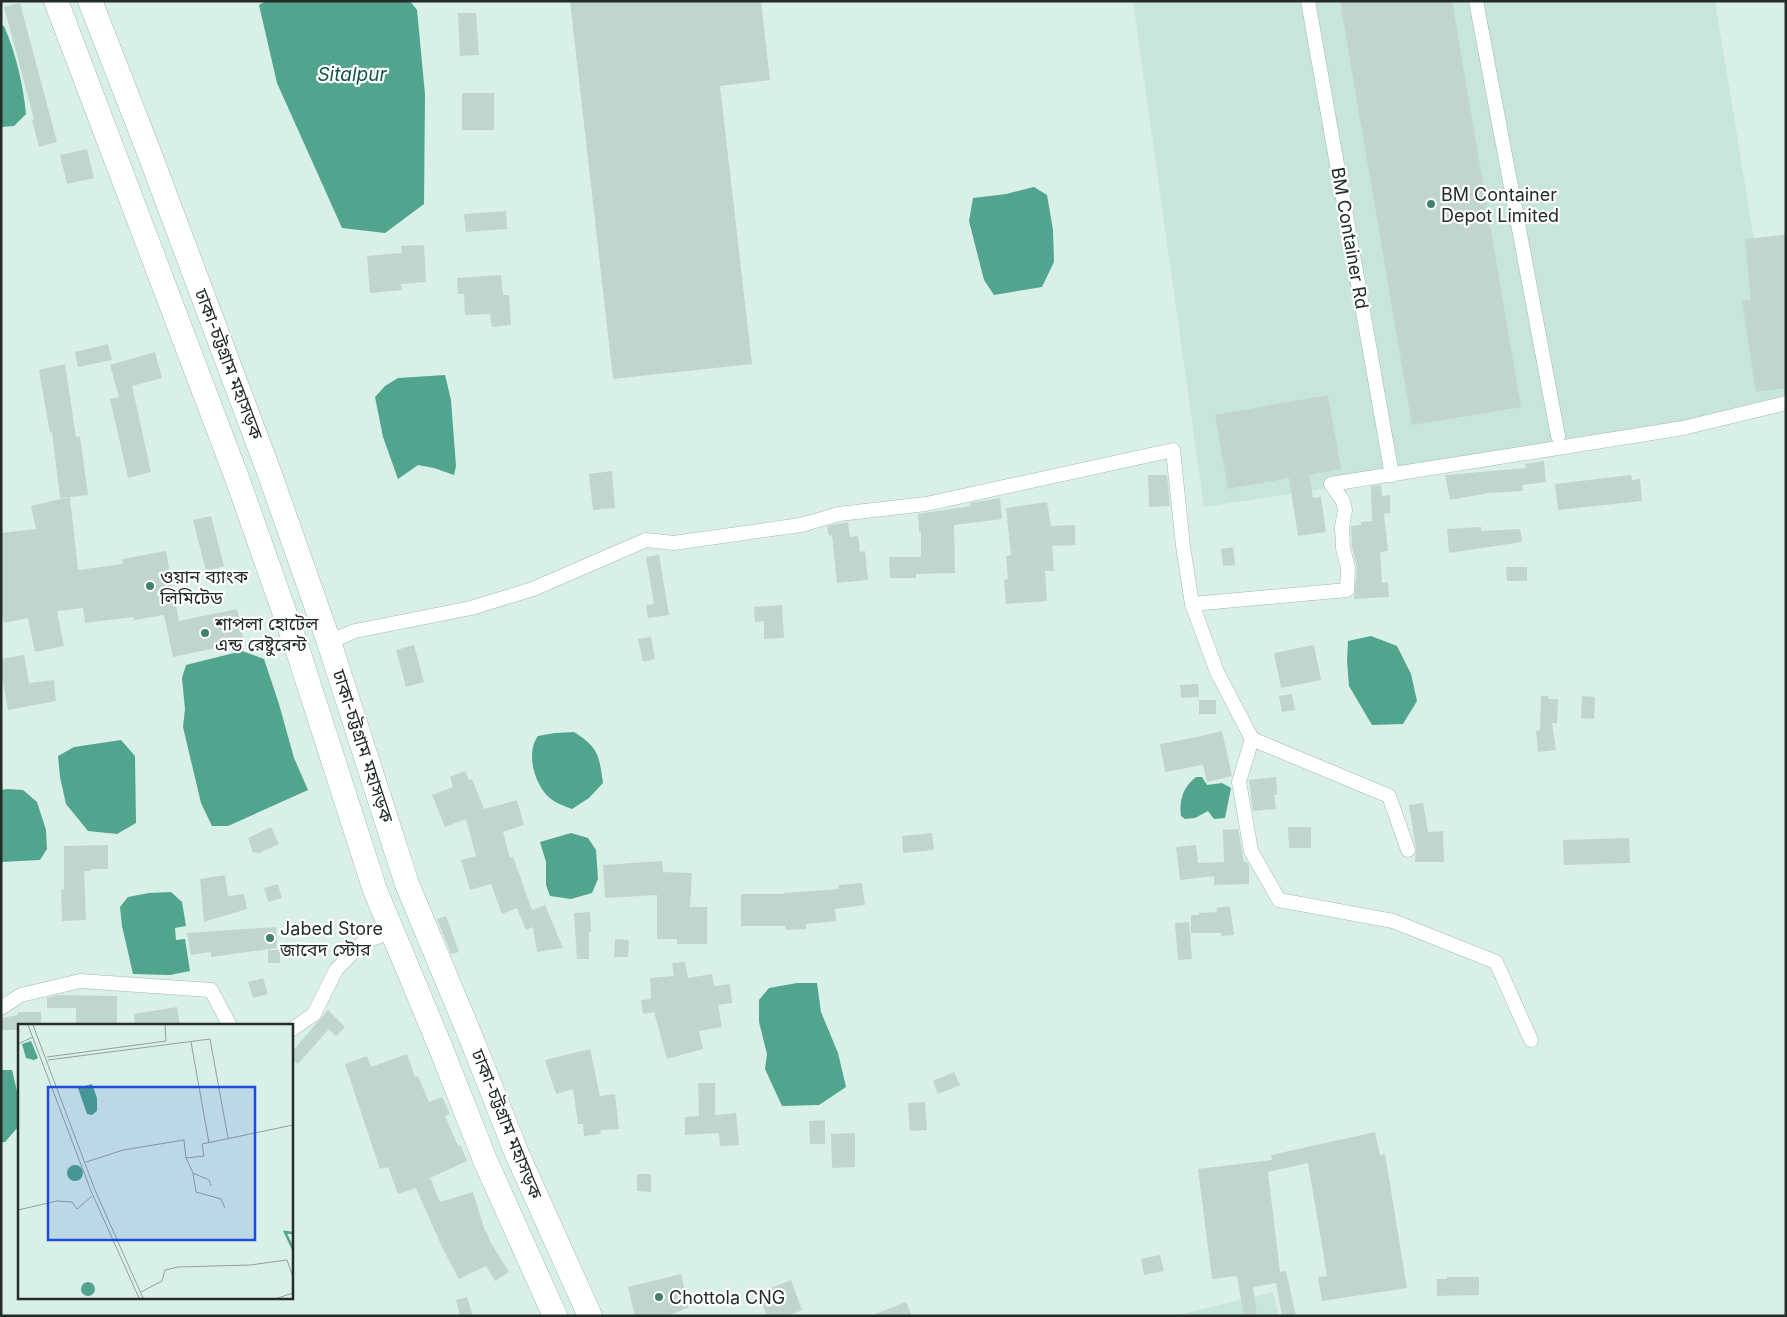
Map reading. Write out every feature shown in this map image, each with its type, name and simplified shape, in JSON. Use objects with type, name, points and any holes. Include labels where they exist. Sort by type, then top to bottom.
[{"type":"highway","name":"ঢাকা-চট্টগ্রাম মহাসড়ক","points":[[56,1],[237,478],[297,648],[375,890],[486,1160],[555,1316]]},
{"type":"highway","name":"ঢাকা-চট্টগ্রাম মহাসড়ক","points":[[90,1],[147,147],[258,444],[329,642],[407,884],[517,1154],[590,1316]]},
{"type":"street","name":"BM Container Rd","points":[[1308,1],[1392,475]]},
{"type":"street","points":[[1476,1],[1558,436]]},
{"type":"street","points":[[1192,604],[1347,590],[1348,568],[1343,548],[1342,526],[1345,510],[1343,501],[1331,484],[1683,428],[1786,403]]},
{"type":"street","points":[[329,642],[356,631],[471,608],[533,590],[646,540],[674,543],[801,526],[839,514],[926,504],[1173,450],[1183,546],[1192,604],[1217,672],[1252,738],[1389,796],[1408,850]]},
{"type":"street","points":[[1252,738],[1239,782],[1251,850],[1280,900],[1393,921],[1496,962],[1531,1040]]},
{"type":"street","points":[[292,1029],[314,1014],[336,970],[362,943],[392,931]]},
{"type":"street","points":[[1,1008],[21,995],[80,982],[211,990],[229,1024]]},
{"type":"shaded area","points":[[1133,1],[1715,1],[1754,239],[1786,234],[1786,408],[1699,432],[1204,507]]},
{"type":"shaded area","points":[[1273,1292],[1279,1316],[1174,1316]]},
{"type":"water","name":"Sitalpur","points":[[266,1],[410,1],[417,10],[425,94],[424,204],[385,233],[342,228],[277,83],[259,5]]},
{"type":"water","points":[[1,26],[4,26],[15,58],[21,80],[26,114],[14,126],[1,127]]},
{"type":"water","points":[[1034,187],[1047,195],[1053,230],[1054,262],[1042,287],[994,295],[984,280],[969,221],[973,198],[1006,194]]},
{"type":"water","points":[[445,375],[451,400],[456,466],[454,475],[418,465],[398,479],[383,437],[375,397],[385,386],[398,378]]},
{"type":"water","points":[[1371,636],[1397,646],[1411,674],[1417,701],[1403,724],[1372,725],[1349,686],[1348,641]]},
{"type":"water","points":[[242,651],[264,659],[294,758],[308,790],[228,826],[212,826],[201,803],[183,727],[185,709],[182,678],[186,665]]},
{"type":"water","points":[[574,732],[589,743],[596,753],[599,759],[603,783],[589,798],[572,809],[558,804],[545,794],[536,778],[532,751],[538,736]]},
{"type":"water","points":[[121,740],[135,756],[136,823],[117,834],[88,831],[66,804],[58,756],[74,747]]},
{"type":"water","points":[[1196,777],[1202,777],[1207,785],[1222,783],[1231,788],[1225,818],[1214,819],[1208,811],[1195,818],[1185,819],[1181,816],[1183,794]]},
{"type":"water","points":[[1,790],[23,790],[37,802],[46,830],[47,849],[40,860],[1,862]]},
{"type":"water","points":[[571,833],[588,838],[596,850],[598,879],[592,893],[571,899],[550,896],[546,885],[546,862],[540,842]]},
{"type":"water","points":[[171,892],[182,902],[186,926],[175,928],[176,940],[185,939],[190,971],[170,975],[133,974],[122,926],[120,907],[128,897],[149,893]]},
{"type":"water","points":[[797,983],[817,983],[821,1012],[838,1053],[846,1087],[819,1105],[782,1106],[765,1069],[767,1054],[759,1022],[759,1000],[769,988]]},
{"type":"water","points":[[1,1070],[12,1070],[18,1096],[18,1127],[5,1142],[1,1142]]},
{"type":"building","points":[[570,1],[761,1],[770,80],[720,86],[752,364],[613,379]]},
{"type":"building","name":"BM Container Depot Limited","points":[[1340,1],[1452,1],[1521,407],[1412,425]]},
{"type":"building","points":[[20,3],[57,142],[39,147],[32,120],[34,119],[4,7]]},
{"type":"building","points":[[458,13],[476,13],[479,55],[460,56]]},
{"type":"building","points":[[462,93],[494,93],[494,130],[462,130]]},
{"type":"building","points":[[87,149],[94,178],[67,184],[60,155]]},
{"type":"building","points":[[506,211],[507,229],[466,232],[464,214]]},
{"type":"building","points":[[1786,235],[1786,388],[1756,392],[1742,301],[1751,300],[1745,239]]},
{"type":"building","points":[[424,245],[426,282],[401,284],[402,290],[370,293],[367,256],[402,253],[401,246]]},
{"type":"building","points":[[501,275],[503,295],[509,295],[511,325],[492,327],[490,314],[465,315],[464,294],[458,294],[457,278]]},
{"type":"building","points":[[108,344],[112,360],[78,367],[75,352]]},
{"type":"building","points":[[155,352],[162,378],[132,386],[151,472],[128,478],[110,399],[119,397],[110,365]]},
{"type":"building","points":[[65,364],[76,437],[80,436],[88,495],[70,497],[78,570],[123,564],[122,559],[166,551],[179,621],[237,609],[244,642],[173,657],[164,615],[134,620],[133,617],[85,623],[83,608],[57,611],[64,646],[35,652],[28,618],[4,623],[1,610],[1,533],[36,529],[31,506],[69,497],[60,498],[52,432],[50,433],[39,370]]},
{"type":"building","points":[[1328,395],[1341,469],[1309,475],[1313,498],[1321,497],[1326,532],[1298,536],[1289,478],[1228,489],[1215,415]]},
{"type":"building","points":[[1544,461],[1546,482],[1522,485],[1523,491],[1489,493],[1450,500],[1445,475],[1526,468],[1525,464]]},
{"type":"building","points":[[612,471],[615,508],[593,510],[589,474]]},
{"type":"building","points":[[1148,475],[1167,475],[1170,506],[1149,507]]},
{"type":"building","points":[[1631,475],[1632,480],[1640,479],[1642,501],[1558,510],[1555,484]]},
{"type":"building","points":[[1381,485],[1382,496],[1390,495],[1390,513],[1384,514],[1388,551],[1380,552],[1382,583],[1388,582],[1389,597],[1354,599],[1357,568],[1352,547],[1351,526],[1361,525],[1361,522],[1372,521],[1371,486]]},
{"type":"building","points":[[1000,498],[1002,519],[954,525],[955,573],[916,574],[916,578],[890,578],[889,557],[921,557],[921,532],[919,532],[918,514],[971,506],[970,503]]},
{"type":"building","points":[[1047,502],[1051,526],[1075,525],[1075,545],[1052,546],[1054,571],[1045,571],[1047,601],[1006,604],[1004,580],[1008,579],[1006,556],[1011,555],[1006,508]]},
{"type":"building","points":[[211,516],[224,566],[206,571],[193,520]]},
{"type":"building","points":[[848,522],[850,537],[858,536],[860,552],[865,551],[868,580],[837,583],[832,535],[829,536],[827,526]]},
{"type":"building","points":[[1481,527],[1481,531],[1520,529],[1522,542],[1449,553],[1447,529]]},
{"type":"building","points":[[1233,547],[1235,565],[1223,566],[1221,549]]},
{"type":"building","points":[[659,555],[669,615],[648,618],[646,605],[654,604],[646,557]]},
{"type":"building","points":[[1506,567],[1527,567],[1527,581],[1507,581]]},
{"type":"building","points":[[782,605],[784,638],[764,639],[764,621],[755,622],[754,607]]},
{"type":"building","points":[[651,637],[655,659],[643,662],[638,639]]},
{"type":"building","points":[[414,645],[424,682],[406,687],[396,650]]},
{"type":"building","points":[[1314,645],[1321,680],[1281,688],[1274,653]]},
{"type":"building","points":[[24,655],[29,683],[54,680],[56,701],[8,710],[1,671],[1,659]]},
{"type":"building","points":[[1198,684],[1199,697],[1181,698],[1180,685]]},
{"type":"building","points":[[1292,694],[1295,710],[1282,712],[1279,696]]},
{"type":"building","points":[[1541,696],[1548,696],[1549,699],[1558,699],[1557,723],[1552,723],[1556,750],[1538,752],[1536,731],[1540,730]]},
{"type":"building","points":[[1582,696],[1595,697],[1594,719],[1581,718]]},
{"type":"building","points":[[1199,700],[1216,700],[1216,714],[1199,714]]},
{"type":"building","points":[[1222,731],[1232,776],[1207,782],[1203,765],[1165,772],[1160,744]]},
{"type":"building","points":[[465,771],[469,780],[472,779],[484,809],[517,800],[524,825],[503,832],[510,858],[513,857],[532,910],[545,905],[563,948],[537,952],[533,927],[526,930],[517,908],[502,914],[491,884],[470,890],[461,860],[476,856],[466,819],[445,827],[432,795],[453,787],[450,777]]},
{"type":"building","points":[[1276,777],[1277,795],[1274,795],[1276,809],[1253,811],[1249,780]]},
{"type":"building","points":[[1423,803],[1428,832],[1443,831],[1444,862],[1415,862],[1416,848],[1409,805]]},
{"type":"building","points":[[271,827],[279,844],[257,854],[257,852],[253,853],[248,838]]},
{"type":"building","points":[[1288,827],[1311,827],[1311,848],[1289,848]]},
{"type":"building","points":[[1238,829],[1244,862],[1247,862],[1249,866],[1249,884],[1214,885],[1214,876],[1180,880],[1176,847],[1196,845],[1198,863],[1224,862],[1223,830]]},
{"type":"building","points":[[932,833],[934,850],[903,853],[902,836]]},
{"type":"building","points":[[1629,838],[1630,863],[1564,865],[1563,840]]},
{"type":"building","points":[[108,845],[108,869],[84,871],[86,920],[62,921],[61,890],[64,889],[64,846]]},
{"type":"building","points":[[662,861],[663,872],[692,873],[690,907],[707,907],[707,944],[677,944],[677,939],[657,939],[657,895],[605,898],[603,865]]},
{"type":"building","points":[[225,875],[228,896],[244,894],[247,909],[204,922],[200,879]]},
{"type":"building","points":[[862,883],[865,905],[835,909],[836,921],[806,924],[806,929],[786,930],[785,926],[741,926],[741,894],[784,894],[839,889],[838,885]]},
{"type":"building","points":[[278,884],[282,898],[268,902],[264,888]]},
{"type":"building","points":[[1230,906],[1234,935],[1221,936],[1221,933],[1191,933],[1191,915],[1217,912],[1216,908]]},
{"type":"building","points":[[590,912],[589,959],[577,959],[574,913]]},
{"type":"building","points":[[446,916],[459,952],[451,954],[437,919]]},
{"type":"building","points":[[1189,922],[1192,959],[1178,960],[1175,923]]},
{"type":"building","points":[[276,927],[277,948],[211,957],[211,952],[191,955],[187,933]]},
{"type":"building","points":[[615,939],[629,940],[628,957],[614,957]]},
{"type":"building","points":[[268,950],[280,950],[280,963],[268,963]]},
{"type":"building","points":[[685,962],[688,978],[712,974],[714,986],[730,984],[732,1003],[718,1005],[722,1027],[699,1031],[703,1049],[667,1059],[654,1012],[643,1014],[641,1000],[651,999],[650,978],[674,976],[672,963]]},
{"type":"building","points":[[263,978],[268,994],[253,998],[248,982]]},
{"type":"building","points":[[58,995],[117,996],[117,1024],[76,1024],[76,1008],[47,1008],[47,998]]},
{"type":"building","points":[[177,1007],[180,1024],[135,1024],[134,1014]]},
{"type":"building","points":[[328,1010],[345,1027],[336,1036],[329,1029],[298,1064],[292,1059],[292,1052]]},
{"type":"building","points":[[18,1012],[41,1012],[41,1024],[18,1024],[18,1030],[1,1030],[1,1018],[18,1015]]},
{"type":"building","points":[[590,1049],[600,1096],[615,1094],[619,1129],[600,1130],[601,1134],[584,1136],[583,1124],[578,1124],[573,1089],[556,1094],[545,1060]]},
{"type":"building","points":[[407,1054],[415,1077],[418,1076],[429,1102],[442,1097],[450,1114],[445,1116],[467,1161],[430,1178],[440,1202],[473,1192],[485,1231],[509,1272],[495,1281],[486,1266],[459,1279],[442,1247],[416,1188],[398,1194],[388,1167],[380,1169],[345,1064],[367,1056],[371,1067]]},
{"type":"building","points":[[954,1072],[960,1085],[938,1094],[933,1081]]},
{"type":"building","points":[[698,1083],[715,1083],[715,1115],[736,1113],[739,1145],[720,1146],[719,1133],[685,1135],[685,1117],[699,1116]]},
{"type":"building","points":[[925,1102],[927,1130],[910,1131],[908,1103]]},
{"type":"building","points":[[825,1120],[825,1144],[810,1144],[809,1121]]},
{"type":"building","points":[[1375,1132],[1380,1155],[1385,1154],[1407,1288],[1322,1301],[1318,1277],[1327,1276],[1308,1163],[1268,1172],[1280,1272],[1286,1271],[1296,1316],[1282,1316],[1276,1283],[1253,1287],[1257,1316],[1244,1316],[1237,1276],[1212,1279],[1198,1169],[1272,1160],[1271,1155]]},
{"type":"building","points":[[855,1133],[855,1167],[832,1168],[831,1134]]},
{"type":"building","points":[[637,1174],[651,1174],[651,1192],[637,1191]]},
{"type":"building","points":[[1160,1255],[1164,1271],[1144,1275],[1141,1259]]},
{"type":"building","name":"Chottola CNG","points":[[681,1274],[689,1307],[668,1316],[635,1316],[628,1287]]},
{"type":"building","points":[[1447,1277],[1479,1277],[1479,1295],[1437,1296],[1437,1279],[1447,1279]]},
{"type":"building","points":[[791,1280],[802,1310],[788,1316],[767,1316],[758,1293]]},
{"type":"building","points":[[467,1297],[473,1316],[460,1316],[456,1300]]},
{"type":"building","points":[[906,1302],[912,1316],[873,1316],[873,1315]]},
{"type":"place","name":"BM Container Depot Limited","points":[[1431,204]]},
{"type":"place","name":"ওয়ান ব্যাংক লিমিটেড","points":[[150,586]]},
{"type":"place","name":"শাপলা হোটেল এন্ড রেষ্টুরেন্ট","points":[[205,633]]},
{"type":"place","name":"Jabed Store জাবেদ স্টোর","points":[[270,938]]},
{"type":"place","name":"Chottola CNG","points":[[659,1297]]}]
